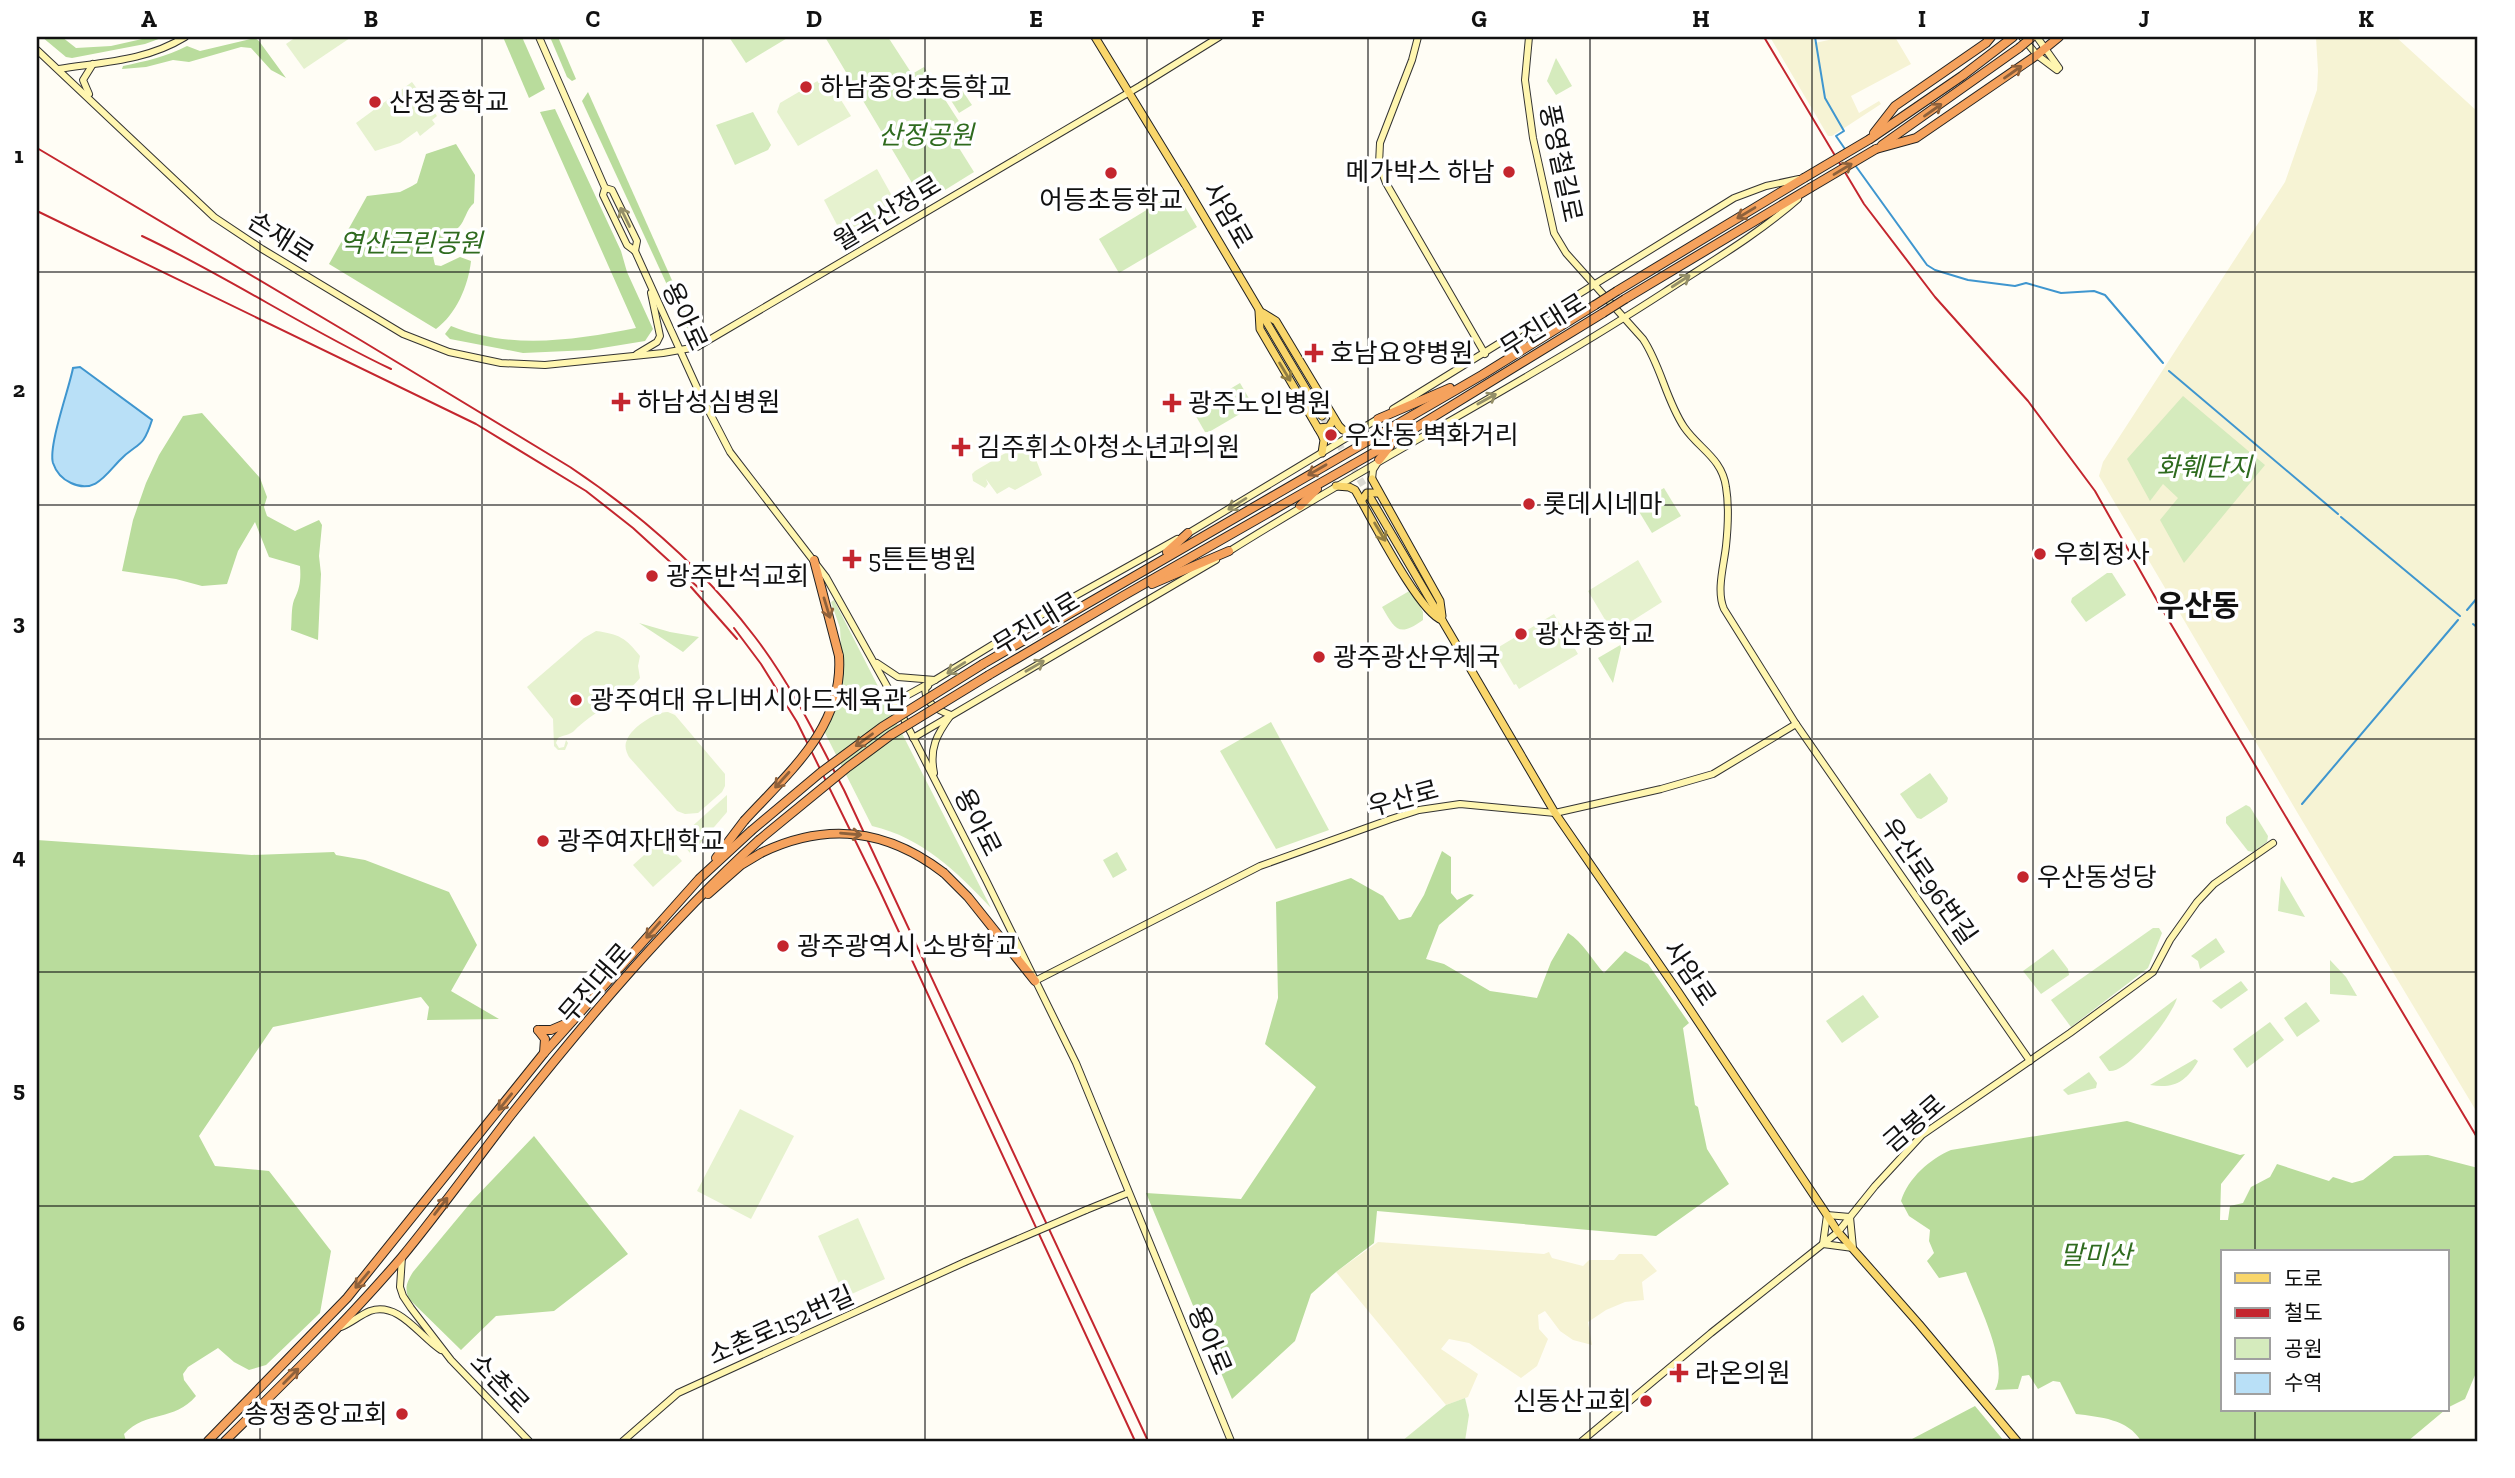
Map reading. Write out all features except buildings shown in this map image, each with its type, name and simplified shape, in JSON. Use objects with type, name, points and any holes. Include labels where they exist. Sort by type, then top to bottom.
[{"type":"highway","points":[[1870,139],[1895,106],[1991,37]]},
{"type":"highway","name":"무진대로","points":[[225,1441],[339,1328],[402,1256],[547,1070],[679,918],[721,874],[759,840],[848,767],[891,735],[989,675],[1394,441],[1876,149],[2032,37]]},
{"type":"highway","points":[[1876,149],[1916,138],[2060,37]]},
{"type":"highway","points":[[2060,37],[2061,48]]},
{"type":"highway","name":"무진대로","points":[[208,1441],[347,1298],[544,1054],[699,879],[796,792],[872,734],[983,664],[1482,374],[1870,139],[2012,38]]},
{"type":"highway","points":[[1378,419],[1482,374]]},
{"type":"highway","points":[[1379,460],[1394,441]]},
{"type":"highway","points":[[1300,506],[1327,480]]},
{"type":"highway","points":[[1154,564],[1188,533]]},
{"type":"highway","points":[[1123,596],[1229,551]]},
{"type":"highway","points":[[699,879],[744,821],[806,754],[822,731],[836,697],[839,656],[814,560]]},
{"type":"highway","points":[[679,918],[741,865],[761,853],[798,838],[845,833],[869,836],[921,856],[944,873],[968,897],[1035,981]]},
{"type":"highway","points":[[544,1054],[545,1039],[538,1030],[551,1030],[573,1021]]},
{"type":"main road","name":"사암로","points":[[1095,37],[1322,416]]},
{"type":"main road","points":[[1259,311],[1276,321],[1334,419],[1343,430],[1354,433]]},
{"type":"main road","points":[[1259,311],[1260,329],[1324,440],[1322,453]]},
{"type":"main road","points":[[1318,428],[1329,427],[1334,419]]},
{"type":"main road","points":[[1336,486],[1353,488],[1419,598],[1435,618],[1443,620],[1440,601],[1372,479]]},
{"type":"main road","points":[[1362,501],[1367,493],[1379,493]]},
{"type":"main road","name":"사암로","points":[[1371,499],[1555,813],[1672,982],[1838,1232],[2017,1441]]},
{"type":"street","points":[[59,69],[140,57],[185,37]]},
{"type":"street","name":"용아로","points":[[539,37],[605,188],[603,195],[627,245],[635,251],[730,452],[826,577],[936,780],[1076,1063],[1231,1441]]},
{"type":"street","name":"월곡산정로","points":[[680,350],[697,346],[760,312],[1219,37]]},
{"type":"street","points":[[1418,37],[1378,156],[1382,174],[1485,354]]},
{"type":"street","name":"풍영철길로","points":[[1529,37],[1525,80],[1533,138],[1554,233],[1562,248],[1624,318]]},
{"type":"street","points":[[2022,37],[2037,55],[2058,69],[2037,37]]},
{"type":"street","name":"손재로","points":[[37,50],[196,202],[221,222],[403,334],[449,352],[501,363],[545,365],[680,350]]},
{"type":"street","points":[[93,64],[83,80],[96,105]]},
{"type":"street","name":"무진대로","points":[[895,702],[1322,453],[1734,198],[1766,186],[1804,178]]},
{"type":"street","name":"무진대로","points":[[913,738],[1300,506],[1624,318],[1756,232],[1810,188]]},
{"type":"street","points":[[634,356],[657,342],[660,336],[647,278]]},
{"type":"street","name":"우산로96번길","points":[[1624,318],[1653,354],[1683,426],[1711,454],[1724,475],[1727,531],[1721,603],[1796,724],[2030,1061]]},
{"type":"street","points":[[1372,479],[1373,470],[1379,460]]},
{"type":"street","points":[[873,660],[898,677],[935,680]]},
{"type":"street","points":[[935,680],[925,689],[925,697],[938,710],[951,715],[938,732],[932,749],[936,780]]},
{"type":"street","name":"우산로","points":[[1035,981],[1260,866],[1419,810],[1461,804],[1555,813],[1661,789],[1713,774],[1796,724]]},
{"type":"street","name":"금봉로","points":[[1582,1441],[1838,1232],[1917,1140],[2153,972],[2170,940],[2197,902],[2214,884],[2273,843]]},
{"type":"street","name":"소촌로152번길","points":[[623,1441],[678,1393],[965,1262],[1128,1193]]},
{"type":"street","points":[[1827,1215],[1850,1217],[1853,1248],[1823,1244],[1827,1215]]},
{"type":"street","points":[[402,1256],[400,1287],[403,1296],[444,1351]]},
{"type":"street","points":[[339,1328],[373,1310],[385,1310],[406,1320],[428,1342],[444,1351]]},
{"type":"street","name":"소촌로","points":[[444,1351],[529,1441]]},
{"type":"green space","points":[[42,37],[62,37],[76,48],[111,46],[151,37],[164,37],[145,44],[72,58],[66,57]]},
{"type":"green space","points":[[296,37],[350,38],[304,69],[286,44]]},
{"type":"green space","points":[[503,37],[522,37],[545,89],[529,98]]},
{"type":"green space","points":[[550,37],[558,37],[576,79],[572,81],[567,77]]},
{"type":"green space","points":[[729,37],[789,37],[746,63]]},
{"type":"green space","name":"산정공원","points":[[825,37],[888,37],[912,74],[924,67],[971,140],[959,148],[974,172],[924,203]]},
{"type":"green space","points":[[1770,37],[1813,37],[1815,43],[1842,37],[1895,37],[1911,64],[1851,96],[1859,113],[1879,101],[1881,104],[1828,136]]},
{"type":"green space","points":[[2316,37],[2396,37],[2478,112],[2478,1114],[2099,476],[2103,462],[2285,182],[2317,90]]},
{"type":"green space","points":[[255,38],[286,78],[271,70],[251,48],[241,47],[189,62],[173,60],[146,67],[122,69],[123,66],[164,56],[187,46],[200,51]]},
{"type":"green space","points":[[1556,58],[1572,86],[1556,95],[1547,81]]},
{"type":"green space","points":[[826,76],[851,116],[798,146],[777,112],[780,103]]},
{"type":"green space","points":[[412,82],[437,116],[432,120],[435,124],[420,136],[417,131],[400,143],[375,151],[356,123]]},
{"type":"green space","points":[[957,83],[972,105],[959,113],[945,91]]},
{"type":"green space","points":[[588,92],[696,334],[687,328],[582,101]]},
{"type":"green space","points":[[555,109],[621,251],[627,272],[653,329],[645,341],[590,350],[523,353],[450,339],[445,334],[451,326],[497,338],[520,340],[566,339],[636,328],[540,112]]},
{"type":"green space","points":[[753,112],[771,145],[768,150],[735,165],[716,125]]},
{"type":"green space","name":"역산근린공원","points":[[456,144],[475,175],[474,203],[459,227],[435,244],[433,255],[435,265],[441,266],[460,257],[471,261],[460,299],[436,329],[329,264],[367,196],[400,192],[412,186],[417,183],[426,154]]},
{"type":"green space","points":[[877,169],[901,212],[847,244],[824,200]]},
{"type":"green space","points":[[1176,192],[1197,227],[1119,273],[1099,239]]},
{"type":"green space","points":[[1240,383],[1251,402],[1250,408],[1205,432],[1193,411]]},
{"type":"green space","name":"화훼단지","points":[[2183,396],[2265,465],[2184,563],[2160,520],[2178,498],[2163,484],[2150,501],[2127,459]]},
{"type":"green space","points":[[202,413],[260,478],[267,497],[264,507],[267,516],[295,531],[319,520],[322,525],[318,640],[291,630],[293,603],[300,584],[300,566],[269,557],[255,522],[238,551],[227,584],[202,586],[122,571],[133,520],[159,455],[183,416]]},
{"type":"green space","points":[[1022,443],[1035,457],[1042,475],[1015,490],[1009,487],[997,494],[986,479],[988,484],[985,488],[973,481],[972,474],[975,471]]},
{"type":"green space","points":[[1664,488],[1681,516],[1652,533],[1635,505]]},
{"type":"green space","points":[[1638,560],[1662,602],[1613,633],[1609,626],[1612,624],[1607,623],[1588,591]]},
{"type":"green space","points":[[2107,573],[2112,573],[2126,595],[2086,622],[2071,602],[2072,598]]},
{"type":"green space","points":[[1411,590],[1423,612],[1423,620],[1402,630],[1394,626],[1382,607]]},
{"type":"green space","points":[[834,600],[991,908],[965,881],[923,847],[890,831],[872,826],[823,729],[842,664],[840,628],[831,602]]},
{"type":"green space","points":[[1554,614],[1578,654],[1519,689],[1495,653],[1489,657],[1487,654]]},
{"type":"green space","points":[[639,623],[670,632],[699,637],[683,652]]},
{"type":"green space","name":"광주여대 유니버시아드체육관","points":[[596,631],[616,635],[630,645],[640,656],[640,678],[625,693],[572,732],[558,738],[556,743],[559,748],[564,747],[566,740],[568,743],[565,750],[558,750],[554,746],[553,719],[527,687],[584,638]]},
{"type":"green space","points":[[1622,644],[1613,683],[1598,658]]},
{"type":"green space","points":[[668,712],[675,715],[725,774],[722,792],[698,813],[685,814],[677,811],[626,751],[629,735],[651,717]]},
{"type":"green space","points":[[1271,722],[1329,830],[1276,849],[1220,751]]},
{"type":"green space","points":[[1930,773],[1948,798],[1947,802],[1921,819],[1917,818],[1900,794]]},
{"type":"green space","points":[[727,795],[727,812],[691,854],[678,839]]},
{"type":"green space","points":[[2246,805],[2250,807],[2268,836],[2267,842],[2253,852],[2248,851],[2226,823],[2226,817]]},
{"type":"green space","points":[[662,839],[682,861],[653,887],[633,865]]},
{"type":"green space","points":[[37,840],[252,855],[334,852],[336,855],[365,860],[449,892],[477,945],[451,991],[499,1019],[427,1020],[429,1007],[421,997],[273,1027],[199,1136],[215,1166],[269,1171],[331,1251],[320,1313],[266,1365],[249,1370],[234,1362],[218,1348],[188,1367],[183,1374],[184,1380],[196,1396],[179,1410],[133,1427],[124,1434],[126,1441],[37,1441]]},
{"type":"green space","points":[[1442,851],[1451,857],[1451,893],[1457,900],[1474,895],[1439,925],[1426,959],[1444,964],[1490,991],[1537,998],[1551,962],[1568,933],[1583,946],[1604,973],[1625,951],[1648,964],[1689,1023],[1683,1028],[1695,1105],[1698,1107],[1707,1149],[1729,1184],[1656,1236],[1377,1211],[1374,1243],[1311,1294],[1295,1341],[1232,1399],[1146,1193],[1241,1199],[1316,1087],[1265,1044],[1278,998],[1276,902],[1351,878],[1383,896],[1399,920],[1411,917],[1424,895]]},
{"type":"green space","points":[[1117,852],[1127,870],[1113,878],[1103,860]]},
{"type":"green space","points":[[2281,876],[2305,917],[2278,911]]},
{"type":"green space","points":[[2153,928],[2159,928],[2162,933],[2148,968],[2071,1027],[2051,1000]]},
{"type":"green space","points":[[2216,938],[2225,952],[2200,969],[2198,961],[2191,956]]},
{"type":"green space","points":[[2053,949],[2068,969],[2069,975],[2041,994],[2023,971]]},
{"type":"green space","points":[[2330,960],[2346,977],[2357,996],[2330,994]]},
{"type":"green space","points":[[2241,981],[2248,990],[2221,1009],[2212,1001]]},
{"type":"green space","points":[[1863,995],[1879,1017],[1842,1043],[1826,1021]]},
{"type":"green space","points":[[2177,998],[2159,1030],[2138,1054],[2117,1069],[2109,1071],[2099,1057]]},
{"type":"green space","points":[[2306,1002],[2320,1021],[2297,1037],[2284,1018]]},
{"type":"green space","points":[[2270,1022],[2284,1040],[2247,1068],[2233,1049]]},
{"type":"green space","points":[[2195,1059],[2198,1061],[2184,1079],[2173,1085],[2150,1085]]},
{"type":"green space","points":[[2089,1072],[2097,1083],[2096,1088],[2068,1095],[2063,1090]]},
{"type":"green space","points":[[740,1109],[794,1136],[751,1219],[697,1191]]},
{"type":"green space","name":"말미산","points":[[2127,1121],[2240,1155],[2245,1154],[2221,1184],[2220,1220],[2228,1220],[2230,1206],[2243,1203],[2251,1187],[2270,1177],[2277,1164],[2329,1181],[2333,1177],[2352,1183],[2363,1180],[2394,1156],[2428,1155],[2478,1168],[2478,1368],[2465,1399],[2448,1408],[2448,1250],[2221,1250],[2221,1412],[2443,1412],[2408,1441],[2141,1441],[2129,1428],[2121,1424],[2104,1418],[2076,1414],[2060,1382],[2053,1381],[2038,1389],[2029,1375],[2022,1376],[2018,1389],[1995,1390],[1998,1365],[1995,1349],[1966,1272],[1939,1278],[1927,1261],[1934,1253],[1929,1241],[1930,1230],[1909,1216],[1901,1201],[1921,1170],[1951,1150]]},
{"type":"green space","points":[[534,1136],[628,1254],[554,1311],[496,1316],[461,1350],[409,1299],[406,1288],[408,1282],[413,1272],[472,1201]]},
{"type":"green space","points":[[858,1218],[885,1279],[845,1297],[818,1236]]},
{"type":"green space","points":[[1378,1242],[1544,1254],[1549,1252],[1552,1258],[1583,1266],[1589,1260],[1614,1260],[1619,1254],[1642,1254],[1657,1271],[1642,1282],[1644,1300],[1625,1302],[1588,1322],[1592,1345],[1573,1340],[1560,1331],[1545,1311],[1538,1315],[1539,1329],[1548,1339],[1537,1366],[1521,1378],[1469,1343],[1449,1339],[1441,1349],[1478,1374],[1468,1397],[1446,1405],[1336,1272]]},
{"type":"green space","points":[[1465,1398],[1469,1415],[1465,1441],[1402,1441],[1446,1405]]},
{"type":"green space","points":[[1975,1406],[2004,1441],[1908,1441],[1912,1439]]},
{"type":"water","points":[[80,367],[152,420],[142,441],[98,482],[86,486],[71,483],[62,477],[54,466],[52,455],[73,368]]},
{"type":"waterway","points":[[1815,37],[1825,98],[1844,131],[1836,136],[1845,149]]},
{"type":"waterway","points":[[1855,165],[1927,265],[1968,280],[2015,286],[2026,283],[2061,293],[2094,291],[2105,295],[2163,363]]},
{"type":"waterway","points":[[2169,371],[2338,514]]},
{"type":"waterway","points":[[2341,517],[2460,616]]},
{"type":"waterway","points":[[2467,610],[2478,597]]},
{"type":"waterway","points":[[2302,804],[2458,620]]},
{"type":"waterway","points":[[2473,624],[2478,628]]},
{"type":"tunnel","points":[[1322,416],[1371,498]]},
{"type":"railway","points":[[1764,37],[1864,204],[1935,297],[2028,401],[2095,491],[2159,604],[2478,1139]]},
{"type":"railway","points":[[37,148],[570,467],[621,504],[669,544],[735,612],[780,673],[844,790],[1148,1441]]},
{"type":"railway","points":[[37,211],[476,424],[586,491],[633,528],[702,591]]},
{"type":"railway","points":[[142,236],[391,369]]},
{"type":"railway","points":[[691,587],[737,639]]},
{"type":"railway","points":[[734,628],[761,664],[797,722],[879,889],[1135,1441]]},
{"type":"place","name":"하남중앙초등학교","points":[[806,87]]},
{"type":"place","name":"산정중학교","points":[[375,102]]},
{"type":"place","name":"메가박스 하남","points":[[1509,172]]},
{"type":"place","name":"어등초등학교","points":[[1111,173]]},
{"type":"place","name":"호남요양병원","points":[[1314,353]]},
{"type":"place","name":"하남성심병원","points":[[621,402]]},
{"type":"place","name":"광주노인병원","points":[[1172,403]]},
{"type":"place","name":"우산동 벽화거리","points":[[1331,435]]},
{"type":"place","name":"김주휘소아청소년과의원","points":[[961,447]]},
{"type":"place","name":"롯데시네마","points":[[1529,504]]},
{"type":"place","name":"우희정사","points":[[2040,554]]},
{"type":"place","name":"5튼튼병원","points":[[852,559]]},
{"type":"place","name":"광주반석교회","points":[[652,576]]},
{"type":"place","name":"광산중학교","points":[[1521,634]]},
{"type":"place","name":"광주광산우체국","points":[[1319,657]]},
{"type":"place","name":"광주여대 유니버시아드체육관","points":[[576,700]]},
{"type":"place","name":"광주여자대학교","points":[[543,841]]},
{"type":"place","name":"우산동성당","points":[[2023,877]]},
{"type":"place","name":"광주광역시 소방학교","points":[[783,946]]},
{"type":"place","name":"라온의원","points":[[1679,1373]]},
{"type":"place","name":"신동산교회","points":[[1646,1401]]},
{"type":"place","name":"송정중앙교회","points":[[402,1414]]},
{"type":"district","name":"우산동","points":[[2198,606]]}]
